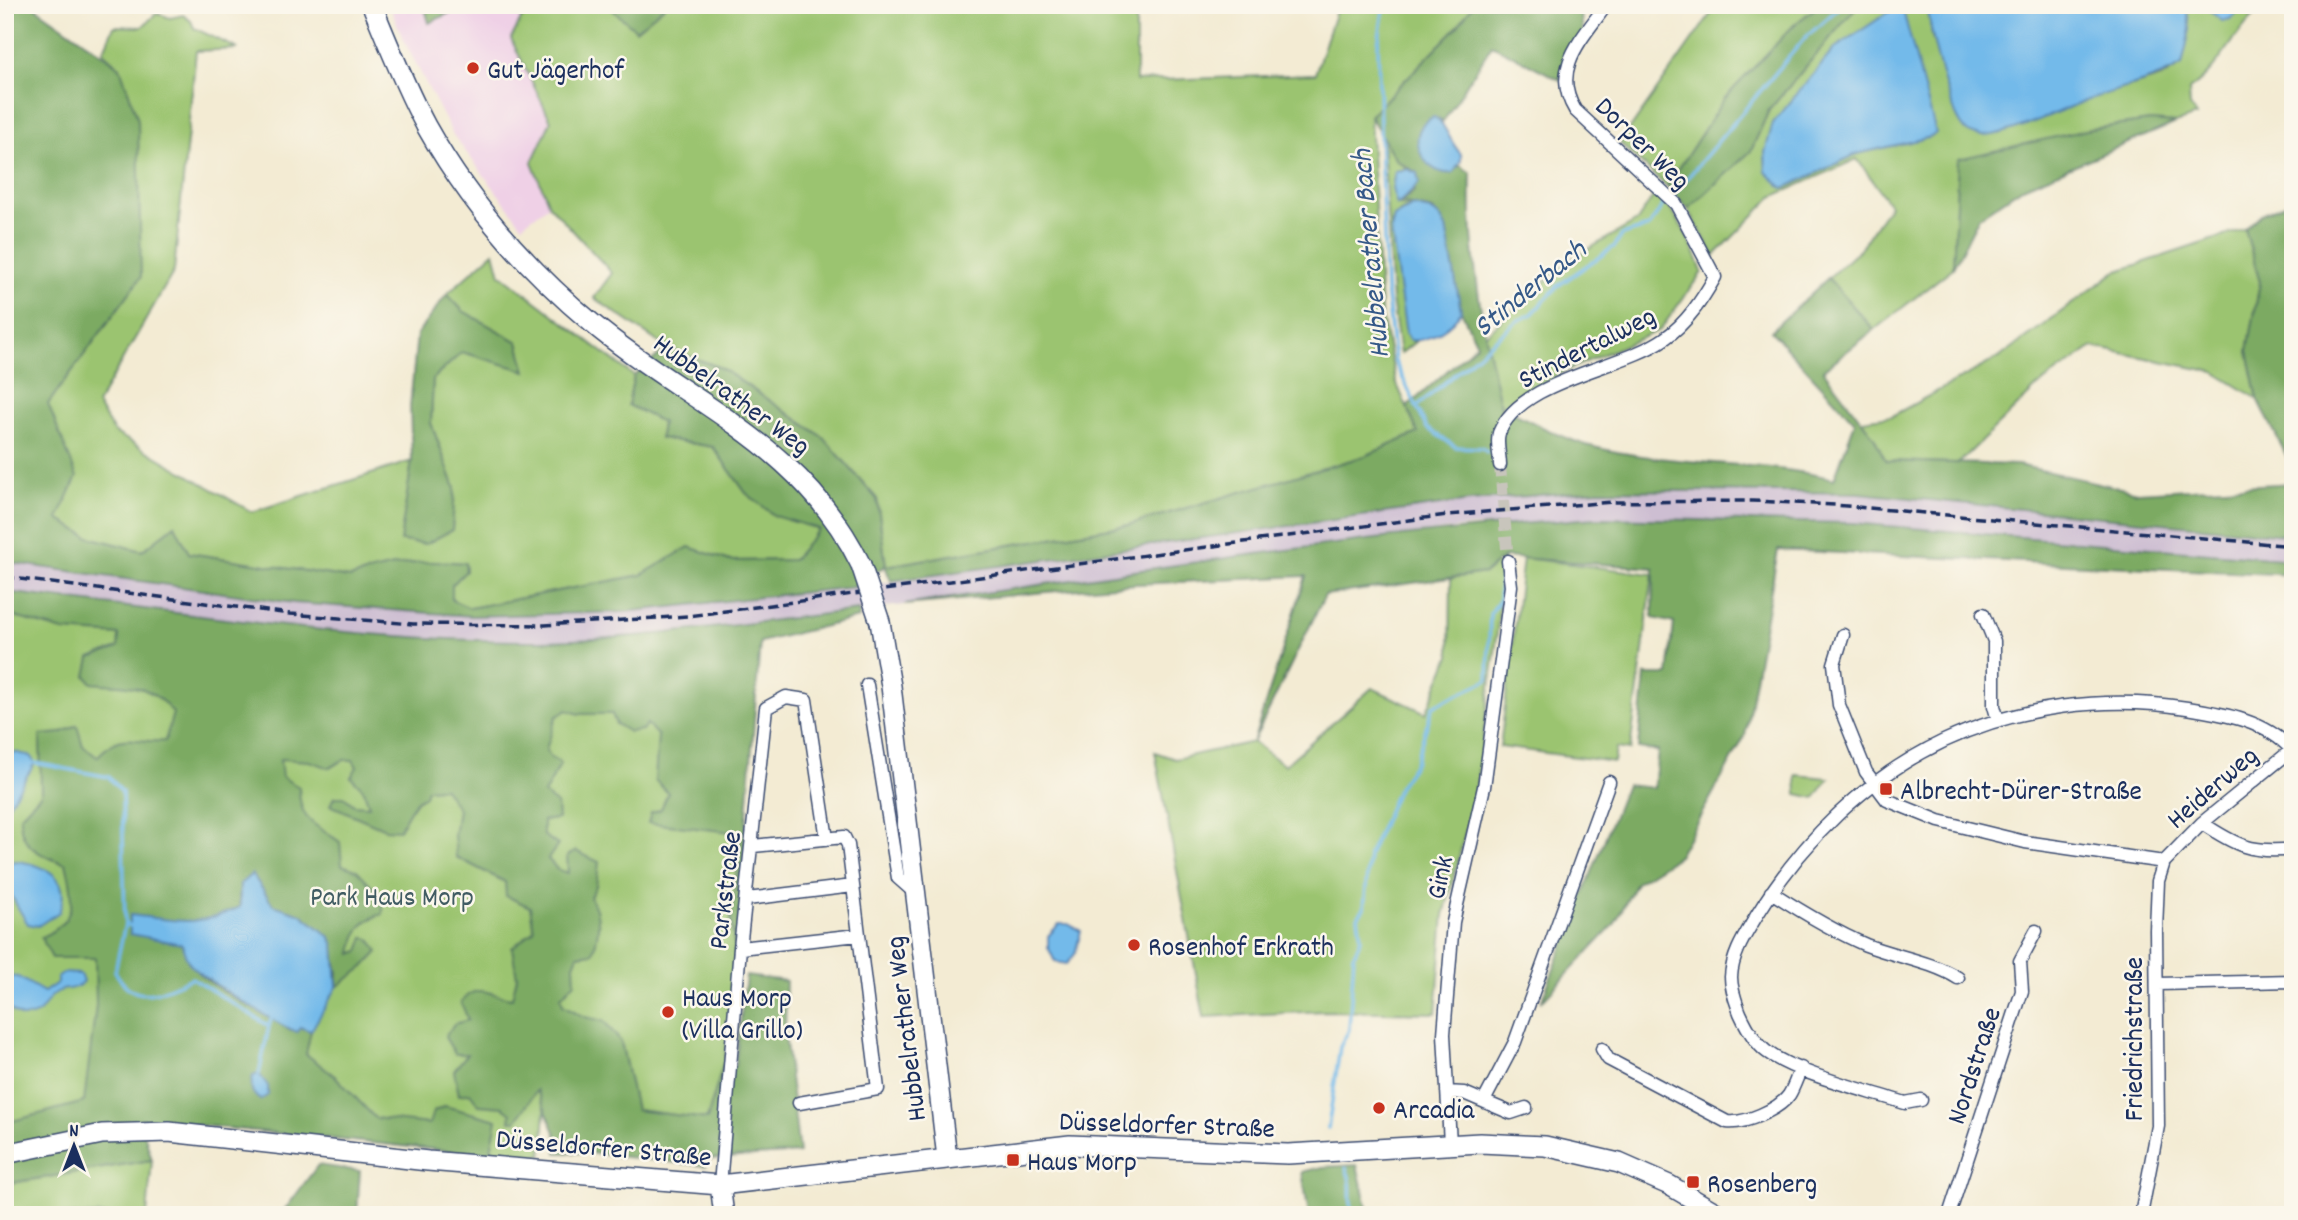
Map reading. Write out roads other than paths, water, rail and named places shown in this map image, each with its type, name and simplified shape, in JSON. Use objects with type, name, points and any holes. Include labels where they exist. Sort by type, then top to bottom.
[{"type":"main road","name":"Hubbelrather Weg","points":[[372,5],[428,128],[464,186],[503,236],[543,279],[608,337],[769,448],[801,477],[829,510],[861,565],[880,622],[891,686],[947,1158]]},
{"type":"main road","name":"Düsseldorfer Straße","points":[[5,1154],[94,1135],[169,1132],[428,1161],[720,1185],[947,1158],[1085,1145],[1274,1154],[1450,1144],[1545,1146],[1600,1158],[1669,1185],[1720,1215]]},
{"type":"main road","points":[[720,1185],[724,1215]]},
{"type":"street","name":"Dorper Weg","points":[[1606,5],[1574,50],[1565,79],[1566,96],[1575,110],[1666,194],[1689,225],[1715,276]]},
{"type":"street","name":"Stindertalweg","points":[[1500,465],[1498,435],[1517,409],[1549,390],[1664,339],[1700,302],[1715,276]]},
{"type":"street","name":"Gink","points":[[1450,1144],[1444,1034],[1453,922],[1484,787],[1511,586],[1508,561]]},
{"type":"street","points":[[1983,614],[1994,641],[1994,706],[1998,720]]},
{"type":"street","points":[[1843,635],[1834,664],[1839,705],[1852,743],[1873,784],[1886,800],[1951,824],[2025,842],[2164,862]]},
{"type":"street","name":"Hubbelrather Weg","points":[[867,685],[898,878],[915,894]]},
{"type":"street","name":"Parkstraße","points":[[720,1185],[740,948],[766,708],[786,697],[806,700],[827,839]]},
{"type":"street","points":[[1921,1100],[1905,1103],[1801,1068],[1766,1051],[1746,1027],[1735,1000],[1731,978],[1737,951],[1771,892],[1825,825],[1873,784],[1944,741],[1998,720],[2075,705],[2121,703],[2174,706],[2256,724],[2281,737],[2292,750]]},
{"type":"street","name":"Heiderweg","points":[[2164,862],[2202,823],[2292,750]]},
{"type":"street","points":[[1484,1101],[1515,1042],[1609,782]]},
{"type":"street","points":[[2202,823],[2233,843],[2257,851],[2293,849]]},
{"type":"street","points":[[753,846],[844,837],[853,886],[878,1089],[799,1103]]},
{"type":"street","name":"Friedrichstraße","points":[[2141,1215],[2158,1126],[2158,881],[2164,862]]},
{"type":"street","points":[[747,899],[853,886]]},
{"type":"street","points":[[1771,892],[1813,919],[1867,945],[1940,967],[1958,978]]},
{"type":"street","name":"Nordstraße","points":[[1949,1215],[2022,991],[2020,961],[2036,931]]},
{"type":"street","points":[[740,948],[858,935]]},
{"type":"street","points":[[2158,984],[2293,981]]},
{"type":"street","points":[[1602,1049],[1608,1059],[1727,1122],[1734,1123],[1768,1111],[1788,1096],[1801,1068]]},
{"type":"street","points":[[1447,1091],[1464,1093],[1511,1113],[1526,1108]]},
{"type":"water","points":[[1928,5],[2186,5],[2190,29],[2182,65],[2171,71],[2005,132],[1980,136],[1967,131],[1954,109],[1936,51]]},
{"type":"water","points":[[2209,5],[2246,5],[2230,19],[2222,21],[2210,11]]},
{"type":"water","points":[[1895,8],[1904,14],[1936,133],[1931,137],[1857,154],[1783,188],[1766,172],[1765,152],[1773,123],[1835,48]]},
{"type":"water","points":[[1434,117],[1441,123],[1461,154],[1461,161],[1453,173],[1432,168],[1420,151],[1419,131],[1424,123]]},
{"type":"water","points":[[1407,169],[1417,173],[1419,183],[1397,205],[1392,189],[1395,171]]},
{"type":"water","points":[[1413,206],[1433,212],[1446,228],[1461,311],[1439,332],[1417,340],[1410,340],[1406,334],[1391,230],[1394,217]]},
{"type":"water","points":[[14,752],[30,756],[35,763],[5,811],[6,757]]},
{"type":"water","points":[[17,861],[46,869],[59,881],[62,889],[59,912],[38,926],[28,924],[8,886],[8,862]]},
{"type":"water","points":[[252,874],[273,905],[301,914],[330,937],[334,945],[337,987],[311,1031],[300,1027],[298,1032],[290,1029],[225,990],[190,964],[182,944],[130,934],[130,915],[197,921],[240,907],[240,884]]},
{"type":"water","points":[[1059,924],[1068,924],[1081,931],[1075,954],[1067,964],[1055,962],[1048,947],[1048,936]]},
{"type":"water","points":[[63,973],[80,974],[83,982],[77,987],[57,992],[36,1014],[21,1017],[5,1006],[7,976],[18,977],[44,992],[57,983],[57,977]]},
{"type":"water","points":[[259,1074],[268,1086],[268,1095],[260,1100],[252,1087],[253,1076]]},
{"type":"waterway","name":"Hubbelrather Bach","points":[[1384,5],[1378,45],[1381,166],[1386,287],[1395,362],[1427,428],[1456,447],[1482,448],[1487,452]]},
{"type":"waterway","name":"Stinderbach","points":[[1674,194],[1804,39],[1842,5]]},
{"type":"waterway","name":"Stinderbach","points":[[1416,407],[1517,321],[1532,314],[1559,285],[1615,246],[1622,235],[1649,227],[1664,203]]},
{"type":"waterway","name":"Hubbelrather Bach","points":[[1328,1128],[1340,1047],[1349,1030],[1354,955],[1361,938],[1358,917],[1364,908],[1369,855],[1399,786],[1415,763],[1433,706],[1488,680],[1490,614],[1499,601],[1501,574]]},
{"type":"waterway","points":[[35,763],[109,777],[122,792],[125,924],[131,926]]},
{"type":"waterway","points":[[125,924],[115,971],[123,983],[131,990],[149,994],[192,978],[269,1026],[259,1074]]},
{"type":"waterway","points":[[269,1026],[272,1017]]},
{"type":"waterway","name":"Hubbelrather Bach","points":[[1346,1168],[1354,1215]]},
{"type":"tunnel","points":[[1500,465],[1508,561]]},
{"type":"railway","points":[[5,577],[290,614],[413,624],[545,625],[688,616],[1447,515],[1612,502],[1752,501],[1835,505],[2293,546]]},
{"type":"place","name":"Gut Jägerhof","points":[[473,68]]},
{"type":"place","name":"Albrecht-Dürer-Straße","points":[[1886,789]]},
{"type":"place","name":"Rosenhof Erkrath","points":[[1134,945]]},
{"type":"place","name":"Haus Morp (Villa Grillo)","points":[[668,1012]]},
{"type":"place","name":"Arcadia","points":[[1379,1108]]},
{"type":"place","name":"Haus Morp","points":[[1013,1160]]},
{"type":"place","name":"Rosenberg","points":[[1693,1182]]},
{"type":"park label","name":"Park Haus Morp","points":[[392,895]]}]
